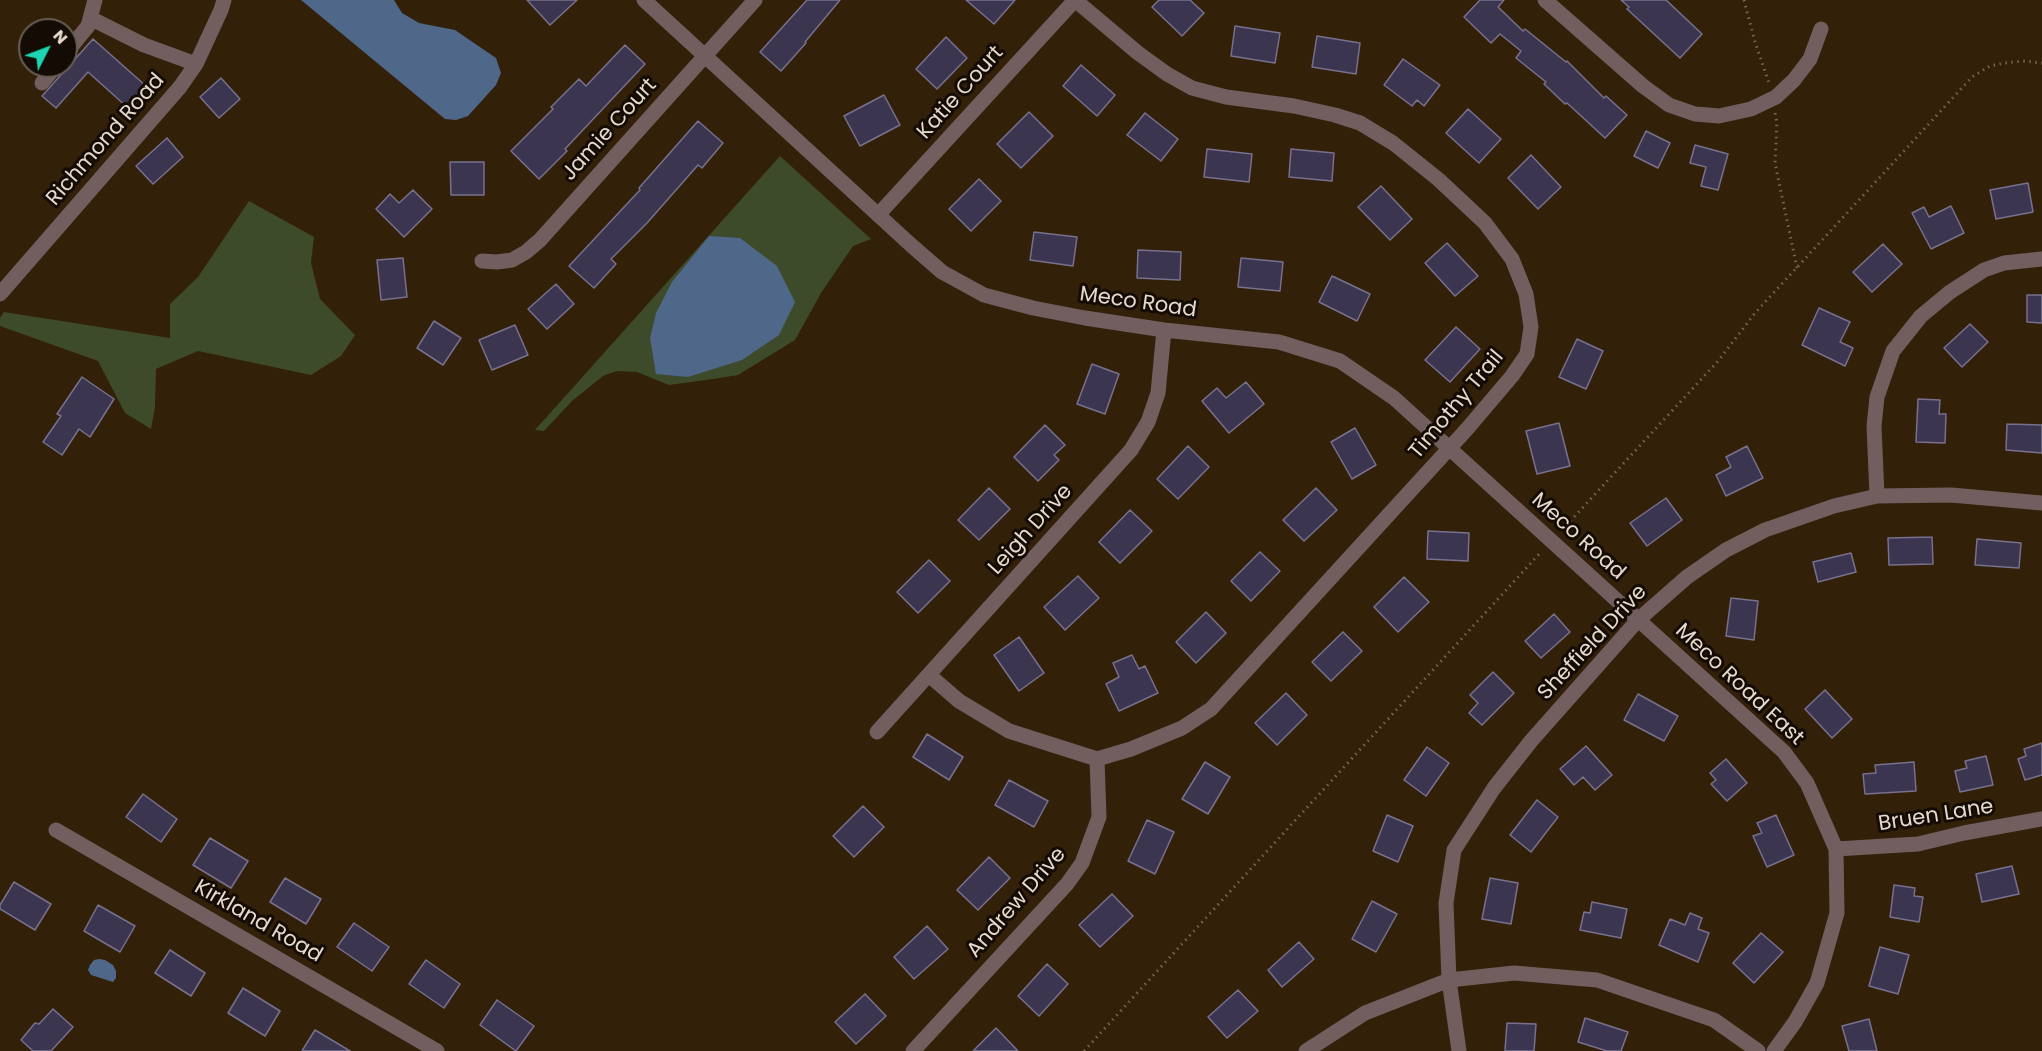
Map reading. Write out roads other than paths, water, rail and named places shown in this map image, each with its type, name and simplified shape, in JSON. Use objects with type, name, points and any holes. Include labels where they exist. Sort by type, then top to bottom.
[{"type":"street","points":[[78,38],[88,26],[95,0]]},
{"type":"street","name":"Richmond Road","points":[[0,294],[180,87],[196,64],[224,0]]},
{"type":"street","name":"Meco Road","points":[[644,0],[942,272],[984,295],[1033,308],[1164,330],[1279,342],[1340,361],[1394,398],[1638,620]]},
{"type":"street","name":"Jamie Court","points":[[482,261],[512,260],[540,240],[755,0]]},
{"type":"street","name":"Katie Court","points":[[878,215],[1075,0]]},
{"type":"street","name":"Timothy Trail","points":[[1075,0],[1138,53],[1167,74],[1192,87],[1226,97],[1294,106],[1335,115],[1360,123],[1393,143],[1438,179],[1485,223],[1512,259],[1526,294],[1531,327],[1527,354],[1512,376],[1449,449],[1211,709],[1182,728],[1131,749],[1097,759]]},
{"type":"street","points":[[1545,0],[1643,86],[1669,105],[1695,114],[1719,116],[1751,110],[1773,99],[1794,80],[1810,59],[1821,29]]},
{"type":"street","points":[[90,18],[144,45],[196,64]]},
{"type":"street","points":[[42,83],[46,78]]},
{"type":"street","points":[[1877,496],[1874,426],[1877,397],[1893,351],[1921,315],[1950,291],[1984,270],[2004,263],[2042,259]]},
{"type":"street","name":"Leigh Drive","points":[[877,732],[1131,450],[1148,422],[1158,393],[1164,330]]},
{"type":"street","name":"Sheffield Drive","points":[[1459,1051],[1449,980],[1446,903],[1454,850],[1494,788],[1638,620],[1687,577],[1726,550],[1765,530],[1834,506],[1877,496],[1951,495],[2042,503]]},
{"type":"street","name":"Meco Road East","points":[[1638,620],[1784,752],[1807,783],[1836,849],[1837,913],[1817,983],[1795,1022],[1774,1051]]},
{"type":"street","points":[[929,675],[959,701],[1010,731],[1097,759]]},
{"type":"street","name":"Andrew Drive","points":[[913,1051],[1066,885],[1082,863],[1099,817],[1097,759]]},
{"type":"street","name":"Bruen Lane","points":[[1836,849],[1918,844],[2042,819]]},
{"type":"street","name":"Kirkland Road","points":[[56,830],[437,1051]]},
{"type":"street","points":[[1306,1051],[1365,1013],[1449,980],[1514,973],[1597,980],[1714,1020],[1758,1051]]},
{"type":"water","points":[[301,0],[394,0],[402,13],[419,23],[455,30],[496,58],[501,73],[496,85],[468,116],[456,120],[445,119]]},
{"type":"water","points":[[709,236],[740,238],[777,266],[795,302],[779,335],[742,360],[688,377],[656,374],[650,338],[656,313],[672,282]]},
{"type":"water","points":[[99,959],[113,965],[116,978],[113,982],[91,975],[88,970],[90,965],[94,960]]}]
